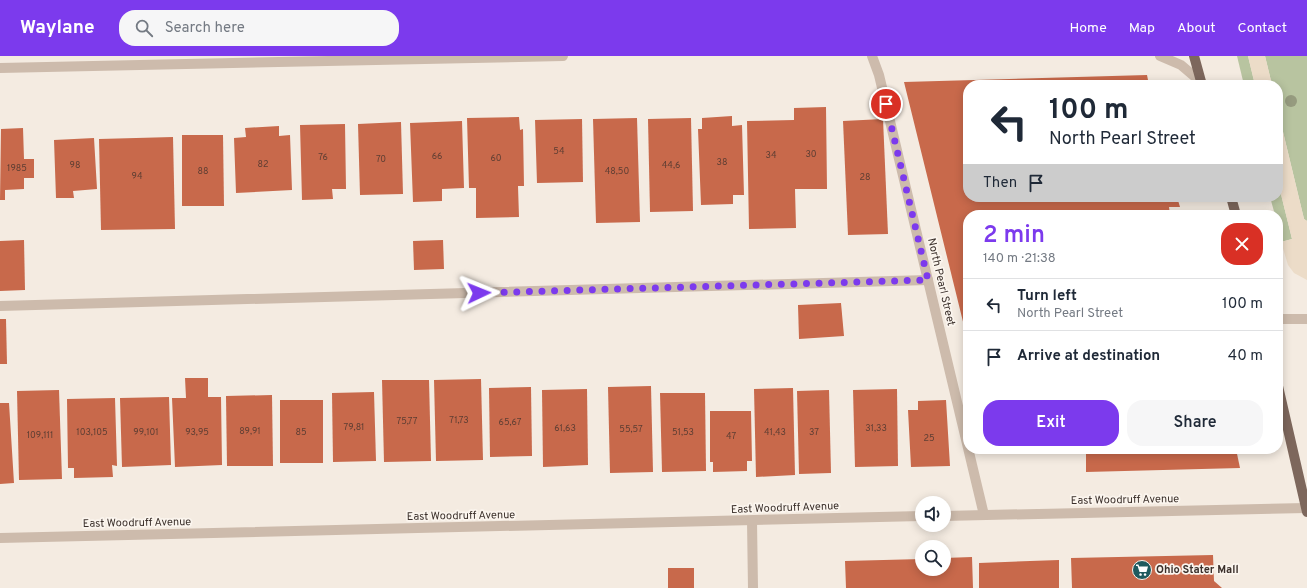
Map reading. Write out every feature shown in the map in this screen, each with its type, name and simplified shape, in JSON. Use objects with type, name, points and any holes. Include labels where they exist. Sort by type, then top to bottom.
[{"type":"main road","points":[[1194,56],[1200,80]]},
{"type":"main road","points":[[1283,408],[1306,510]]},
{"type":"street","points":[[0,68],[563,56]]},
{"type":"street","name":"North Pearl Street","points":[[872,56],[879,74],[963,427]]},
{"type":"street","points":[[1160,56],[1181,65],[1197,80]]},
{"type":"street","points":[[0,306],[928,280]]},
{"type":"street","points":[[1283,319],[1307,318]]},
{"type":"street","name":"North Pearl Street","points":[[969,454],[984,515]]},
{"type":"street","name":"East Woodruff Avenue","points":[[951,516],[1306,510]]},
{"type":"street","name":"East Woodruff Avenue","points":[[0,538],[915,516]]},
{"type":"street","points":[[752,521],[753,588]]},
{"type":"green space","points":[[1237,56],[1248,56],[1254,80],[1243,80]]},
{"type":"green space","points":[[1265,56],[1307,56],[1307,221],[1304,219],[1283,132],[1283,80],[1271,80]]},
{"type":"green space","points":[[1271,202],[1283,202],[1292,239],[1283,241],[1283,210],[1274,210]]},
{"type":"shaded area","points":[[1248,56],[1265,56],[1271,80],[1254,80]]},
{"type":"shaded area","points":[[1283,132],[1304,219],[1307,221],[1307,280],[1294,273],[1288,265],[1283,249],[1283,241],[1292,239],[1283,202]]},
{"type":"building","points":[[1147,75],[1148,80],[973,80]]},
{"type":"building","points":[[963,80],[963,202],[1178,202],[1180,207],[1169,207],[1169,210],[963,210],[963,322],[904,82]]},
{"type":"building","points":[[826,107],[827,189],[795,189],[796,228],[749,229],[747,121],[794,120],[794,108]]},
{"type":"building","points":[[732,116],[732,126],[742,125],[744,195],[733,195],[733,204],[701,205],[698,129],[702,129],[702,118]]},
{"type":"building","points":[[519,117],[520,130],[523,129],[524,186],[518,186],[519,217],[476,218],[476,188],[469,188],[467,118]]},
{"type":"building","points":[[637,118],[640,222],[596,223],[593,119]]},
{"type":"building","points":[[691,118],[693,211],[650,212],[648,119]]},
{"type":"building","points":[[582,119],[583,182],[537,183],[535,120]]},
{"type":"building","points":[[883,119],[888,234],[848,235],[843,121]]},
{"type":"building","points":[[462,121],[464,188],[442,189],[442,201],[413,202],[410,123]]},
{"type":"building","points":[[401,122],[403,194],[360,195],[358,124]]},
{"type":"building","points":[[345,124],[346,189],[332,189],[333,199],[302,200],[300,125]]},
{"type":"building","points":[[279,126],[279,136],[290,135],[292,190],[236,193],[234,138],[246,137],[245,128]]},
{"type":"building","points":[[23,128],[24,159],[34,159],[34,178],[24,178],[24,189],[5,190],[5,200],[0,200],[1,129]]},
{"type":"building","points":[[182,135],[223,135],[224,206],[182,206]]},
{"type":"building","points":[[173,137],[175,229],[101,230],[99,139]]},
{"type":"building","points":[[94,138],[97,189],[73,191],[74,198],[56,198],[54,140]]},
{"type":"building","points":[[24,240],[25,290],[0,291],[0,241]]},
{"type":"building","points":[[443,240],[444,269],[414,270],[413,241]]},
{"type":"building","points":[[841,303],[844,336],[799,339],[798,305]]},
{"type":"building","points":[[0,319],[6,319],[7,364],[0,364]]},
{"type":"building","points":[[185,378],[208,378],[208,397],[221,397],[222,465],[175,467],[172,398],[186,398]]},
{"type":"building","points":[[481,379],[483,460],[436,461],[434,380]]},
{"type":"building","points":[[382,380],[429,380],[431,461],[384,462]]},
{"type":"building","points":[[651,386],[653,472],[610,473],[608,387]]},
{"type":"building","points":[[531,387],[532,456],[490,457],[489,388]]},
{"type":"building","points":[[793,388],[795,475],[756,477],[754,389]]},
{"type":"building","points":[[587,389],[588,465],[543,467],[542,390]]},
{"type":"building","points":[[897,389],[898,466],[855,467],[853,390]]},
{"type":"building","points":[[59,390],[62,479],[19,480],[17,391]]},
{"type":"building","points":[[829,390],[831,473],[799,474],[797,391]]},
{"type":"building","points":[[374,392],[376,461],[333,462],[332,393]]},
{"type":"building","points":[[660,393],[705,393],[706,471],[662,472]]},
{"type":"building","points":[[272,395],[273,466],[227,466],[226,396]]},
{"type":"building","points":[[169,397],[171,465],[122,467],[120,398]]},
{"type":"building","points":[[115,398],[117,466],[112,465],[113,477],[74,478],[74,468],[68,468],[67,399]]},
{"type":"building","points":[[280,400],[323,400],[323,463],[280,463]]},
{"type":"building","points":[[946,400],[950,466],[911,467],[908,410],[918,410],[918,401]]},
{"type":"building","points":[[0,403],[9,403],[14,483],[0,484]]},
{"type":"building","points":[[710,411],[751,411],[752,461],[747,461],[747,471],[713,472],[713,462],[710,462]]},
{"type":"building","points":[[1086,454],[1237,454],[1240,468],[1086,472]]},
{"type":"building","name":"Ohio Stater Mall","points":[[1213,555],[1214,581],[1222,588],[1072,588],[1071,558]]},
{"type":"building","points":[[972,557],[973,588],[846,588],[845,561],[915,559],[915,576],[951,576],[951,558]]},
{"type":"building","points":[[1059,560],[1059,588],[979,588],[979,563]]},
{"type":"building","points":[[668,568],[694,568],[694,588],[668,588]]},
{"type":"place","name":"Ohio Stater Mall","points":[[1142,570]]},
{"type":"route","points":[[479,293],[928,280],[886,104]]}]
